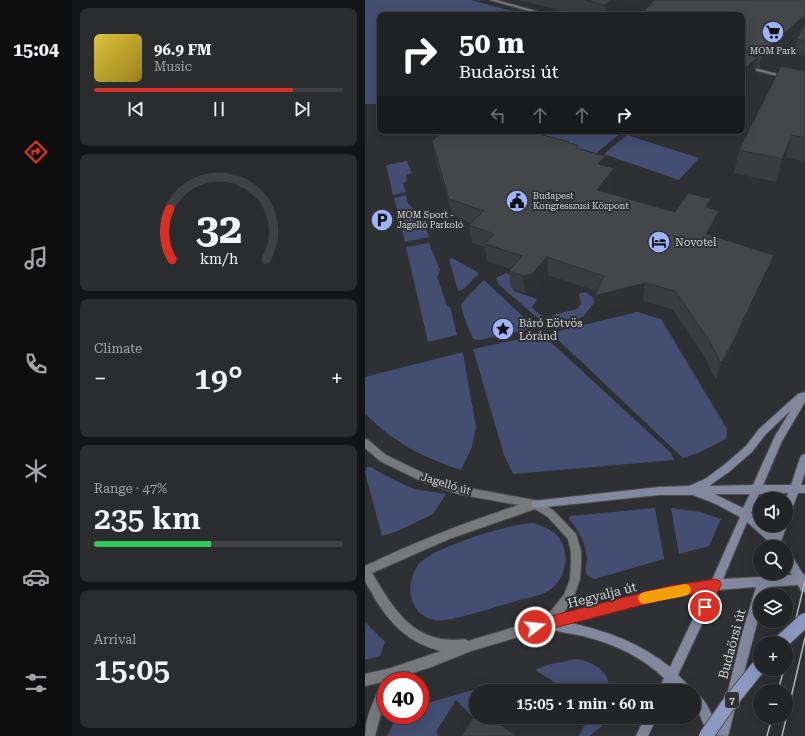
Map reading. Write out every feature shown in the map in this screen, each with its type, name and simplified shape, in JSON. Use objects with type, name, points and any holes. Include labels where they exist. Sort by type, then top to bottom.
[{"type":"main road","points":[[689,490],[708,482],[727,468],[749,449],[762,432],[805,394]]},
{"type":"main road","points":[[668,684],[715,585],[778,439],[805,394]]},
{"type":"main road","points":[[793,502],[800,490],[805,458]]},
{"type":"main road","points":[[689,490],[721,501],[746,515],[771,540]]},
{"type":"main road","points":[[536,504],[659,491],[800,490]]},
{"type":"main road","points":[[793,566],[804,582]]},
{"type":"main road","name":"Hegyalja út","points":[[548,623],[669,592],[753,580]]},
{"type":"main road","name":"Budaörsi út","points":[[722,736],[748,634],[764,580]]},
{"type":"main road","name":"Hegyalja út","points":[[784,580],[804,582]]},
{"type":"main road","points":[[788,636],[805,620]]},
{"type":"main road","points":[[548,623],[587,632],[626,645],[657,664],[672,675],[680,684]]},
{"type":"main road","name":"7","points":[[706,736],[727,706],[753,674]]},
{"type":"main road","points":[[701,706],[714,736]]},
{"type":"main road","points":[[642,736],[648,724]]},
{"type":"street","points":[[492,0],[537,12]]},
{"type":"street","points":[[745,67],[805,82]]},
{"type":"street","name":"Jagelló út","points":[[365,443],[383,458],[424,478],[458,490],[536,504]]},
{"type":"street","points":[[471,645],[443,646],[425,641],[415,636],[402,626],[389,612],[365,571],[406,551],[456,531],[536,504],[551,514],[572,537],[576,551],[575,579],[568,598],[548,623]]},
{"type":"street","name":"Hegyalja út","points":[[404,672],[471,645],[548,623]]},
{"type":"street","name":"Hegyalja út","points":[[365,680],[377,679]]},
{"type":"street","points":[[369,736],[377,708]]},
{"type":"shaded area","points":[[365,0],[471,0],[516,12],[377,12],[377,104],[365,104]]},
{"type":"shaded area","points":[[534,134],[619,134],[594,155]]},
{"type":"shaded area","points":[[627,135],[699,158],[679,180],[604,154]]},
{"type":"shaded area","points":[[407,161],[412,173],[406,175],[407,181],[403,183],[406,192],[393,195],[386,165]]},
{"type":"shaded area","points":[[406,195],[408,203],[422,218],[429,237],[405,242],[394,198]]},
{"type":"shaded area","points":[[429,243],[440,270],[437,277],[447,306],[450,307],[457,335],[428,342],[406,247]]},
{"type":"shaded area","points":[[452,258],[479,273],[464,289],[458,291],[449,259]]},
{"type":"shaded area","points":[[506,273],[513,276],[512,288],[514,291],[537,299],[532,308],[543,317],[540,320],[499,285],[496,278]]},
{"type":"shaded area","points":[[484,280],[535,328],[479,340],[473,339],[461,305]]},
{"type":"shaded area","points":[[585,292],[593,297],[594,303],[583,317],[561,324],[554,324],[551,319],[553,315],[577,309],[581,304],[579,294]]},
{"type":"shaded area","points":[[637,312],[661,319],[727,429],[726,439],[698,453],[683,458],[551,333]]},
{"type":"shaded area","points":[[542,334],[671,453],[674,460],[513,474],[504,455],[473,349]]},
{"type":"shaded area","points":[[463,353],[476,427],[472,447],[461,470],[434,460],[397,441],[365,413],[365,377]]},
{"type":"shaded area","points":[[367,467],[371,467],[414,489],[446,494],[433,514],[398,531],[382,536],[365,472]]},
{"type":"shaded area","points":[[655,508],[664,559],[595,579],[586,573],[587,559],[584,542],[569,519],[570,516]]},
{"type":"shaded area","points":[[671,508],[700,512],[721,519],[709,546],[679,554]]},
{"type":"shaded area","points":[[533,523],[552,531],[559,538],[564,548],[566,560],[561,578],[548,591],[534,597],[453,619],[430,619],[422,615],[417,609],[411,594],[412,578],[420,563],[428,556],[473,537],[507,527]]},
{"type":"shaded area","points":[[365,622],[385,642],[380,656],[365,660]]},
{"type":"shaded area","points":[[576,659],[582,660],[600,669],[607,678],[608,684],[558,684],[535,670],[547,665]]},
{"type":"shaded area","points":[[469,691],[469,713],[456,700],[436,732],[439,736],[387,736],[393,724],[429,724],[429,702]]},
{"type":"shaded area","points":[[586,724],[604,724],[590,736],[578,736]]},
{"type":"building","points":[[585,0],[613,0],[605,5]]},
{"type":"building","name":"MOM Park","points":[[655,0],[805,0],[805,15],[762,53],[745,50],[745,12],[643,12]]},
{"type":"building","points":[[805,23],[805,41],[797,39]]},
{"type":"building","name":"MOM Park","points":[[745,54],[758,57],[745,68]]},
{"type":"building","points":[[781,66],[805,71],[805,138],[792,135],[782,159],[739,150]]},
{"type":"building","points":[[440,134],[539,134],[578,145],[576,148],[605,156],[598,164],[614,168],[597,190],[675,212],[688,193],[711,199],[706,207],[719,211],[706,234],[774,255],[732,344],[721,363],[707,337],[675,291],[645,283],[594,296],[604,276],[547,257],[532,274],[523,276],[509,271],[522,256],[485,244],[494,234],[469,225],[484,211],[449,199],[432,141]]},
{"type":"building","points":[[469,724],[499,724],[517,736],[462,736]]},
{"type":"tram line","points":[[792,636],[805,581]]},
{"type":"tram line","points":[[782,736],[805,638]]},
{"type":"tram line","points":[[780,684],[782,676]]},
{"type":"tram line","points":[[767,736],[770,724]]},
{"type":"slow traffic","points":[[644,598],[685,590]]},
{"type":"place","name":"MOM Park","points":[[773,32]]},
{"type":"place","name":"Budapest Kongresszusi Központ","points":[[517,201]]},
{"type":"place","name":"MOM Sport - Jagelló Parkoló","points":[[382,220]]},
{"type":"place","name":"Novotel","points":[[659,242]]},
{"type":"place","name":"Báró Eötvös Lóránd","points":[[503,329]]},
{"type":"route","points":[[535,627],[669,592],[715,585],[705,607]]}]
